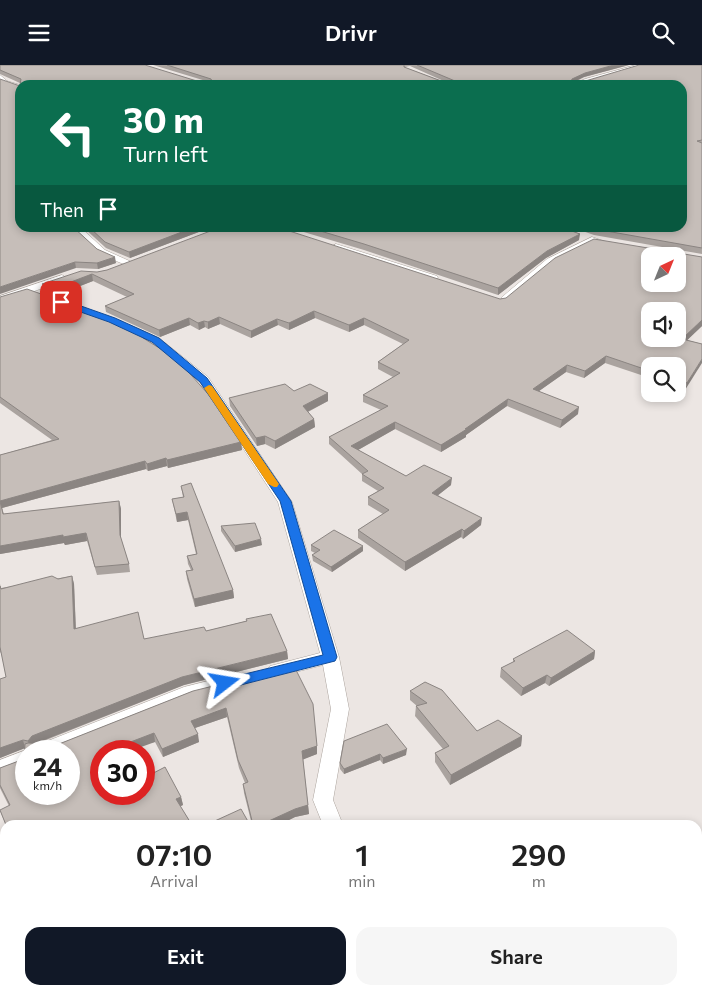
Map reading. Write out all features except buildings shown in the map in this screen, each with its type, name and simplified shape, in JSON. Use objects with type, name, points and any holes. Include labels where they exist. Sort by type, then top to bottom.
[{"type":"street","points":[[587,80],[643,65]]},
{"type":"street","points":[[0,77],[5,82],[15,85]]},
{"type":"street","points":[[80,232],[102,252],[132,262],[111,270]]},
{"type":"street","points":[[576,235],[622,246]]},
{"type":"street","points":[[496,300],[500,301],[507,297],[550,261],[592,240]]},
{"type":"street","points":[[326,245],[442,282]]},
{"type":"street","points":[[0,300],[76,273]]},
{"type":"street","points":[[27,290],[46,297]]},
{"type":"street","points":[[120,324],[156,340],[204,380],[285,501],[330,657],[340,709],[323,801],[331,820]]},
{"type":"street","points":[[256,676],[330,657]]},
{"type":"street","points":[[70,740],[190,692],[228,683]]},
{"type":"street","points":[[0,768],[15,762]]},
{"type":"slow traffic","points":[[209,388],[274,484]]},
{"type":"route","points":[[61,302],[112,320],[156,340],[204,380],[285,501],[330,657],[225,683]]}]
